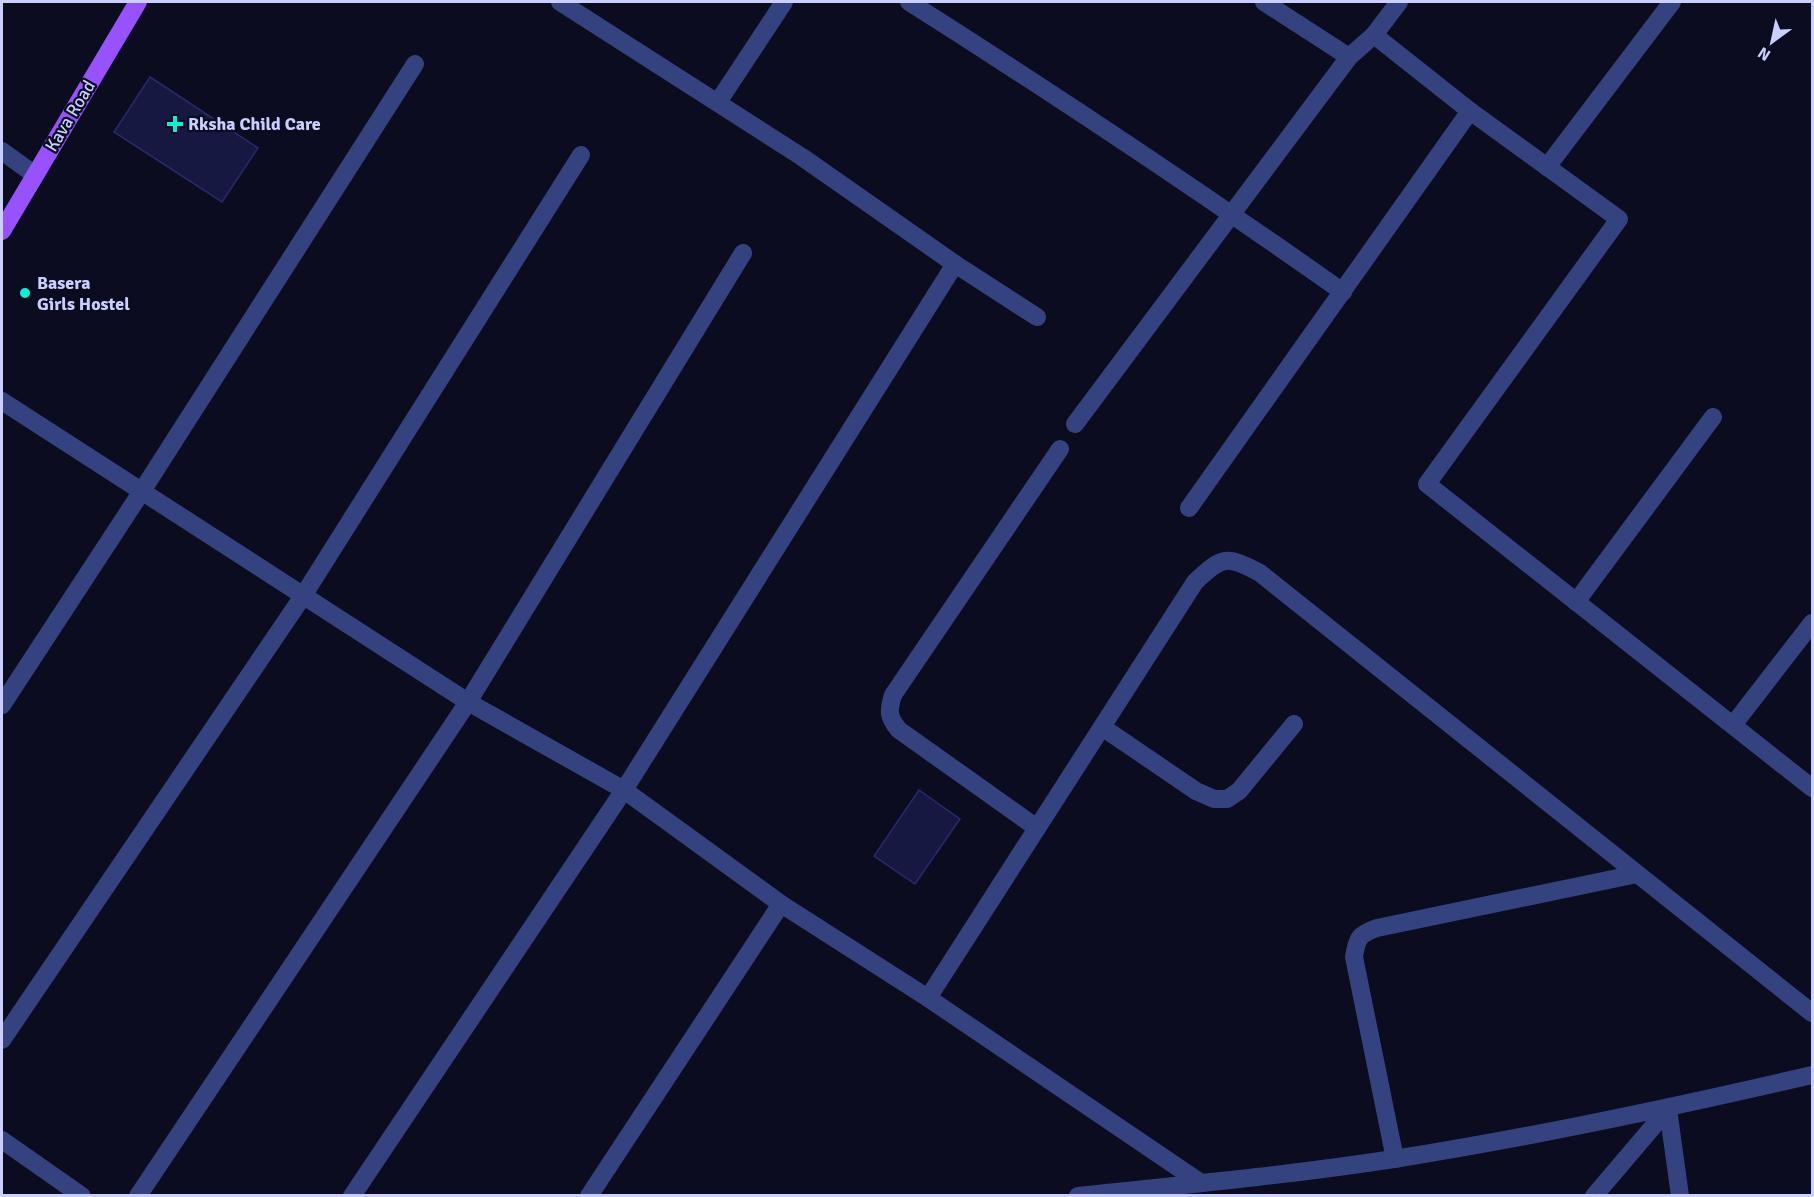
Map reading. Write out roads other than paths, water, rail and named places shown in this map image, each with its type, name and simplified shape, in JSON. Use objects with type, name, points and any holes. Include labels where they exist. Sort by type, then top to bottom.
[{"type":"main road","name":"Kava Road","points":[[2,231],[138,2]]},
{"type":"street","points":[[560,2],[802,157],[955,264],[1037,317]]},
{"type":"street","points":[[718,102],[784,2]]},
{"type":"street","points":[[909,2],[1084,114],[1343,292]]},
{"type":"street","points":[[1264,2],[1349,57]]},
{"type":"street","points":[[1075,424],[1349,57],[1374,35],[1399,2]]},
{"type":"street","points":[[1547,167],[1672,2]]},
{"type":"street","points":[[1374,35],[1470,111],[1619,219],[1427,484],[1812,788]]},
{"type":"street","points":[[2,705],[415,64]]},
{"type":"street","points":[[1188,508],[1470,111]]},
{"type":"street","points":[[2,151],[35,175]]},
{"type":"street","points":[[2,1040],[303,596],[581,155]]},
{"type":"street","points":[[138,1196],[468,702],[743,253]]},
{"type":"street","points":[[352,1196],[624,790],[955,264]]},
{"type":"street","points":[[2,401],[468,702],[624,790],[781,904],[928,998],[1201,1183]]},
{"type":"street","points":[[1576,603],[1713,417]]},
{"type":"street","points":[[1037,828],[899,730],[890,719],[888,709],[893,695],[1060,449]]},
{"type":"street","points":[[928,998],[1195,582],[1215,564],[1236,560],[1260,573],[1812,1013]]},
{"type":"street","points":[[1733,725],[1812,623]]},
{"type":"street","points":[[1102,727],[1196,791],[1214,800],[1227,800],[1239,791],[1294,724]]},
{"type":"street","points":[[1395,1159],[1354,957],[1356,941],[1365,932],[1377,928],[1637,874]]},
{"type":"street","points":[[589,1196],[781,904]]},
{"type":"street","points":[[1078,1196],[1272,1176],[1395,1159],[1668,1109],[1812,1075]]},
{"type":"street","points":[[1594,1196],[1668,1109]]},
{"type":"street","points":[[1668,1109],[1680,1196]]},
{"type":"street","points":[[2,1140],[82,1196]]},
{"type":"place","name":"Rksha Child Care","points":[[175,124]]},
{"type":"place","name":"Basera Girls Hostel","points":[[25,293]]}]
